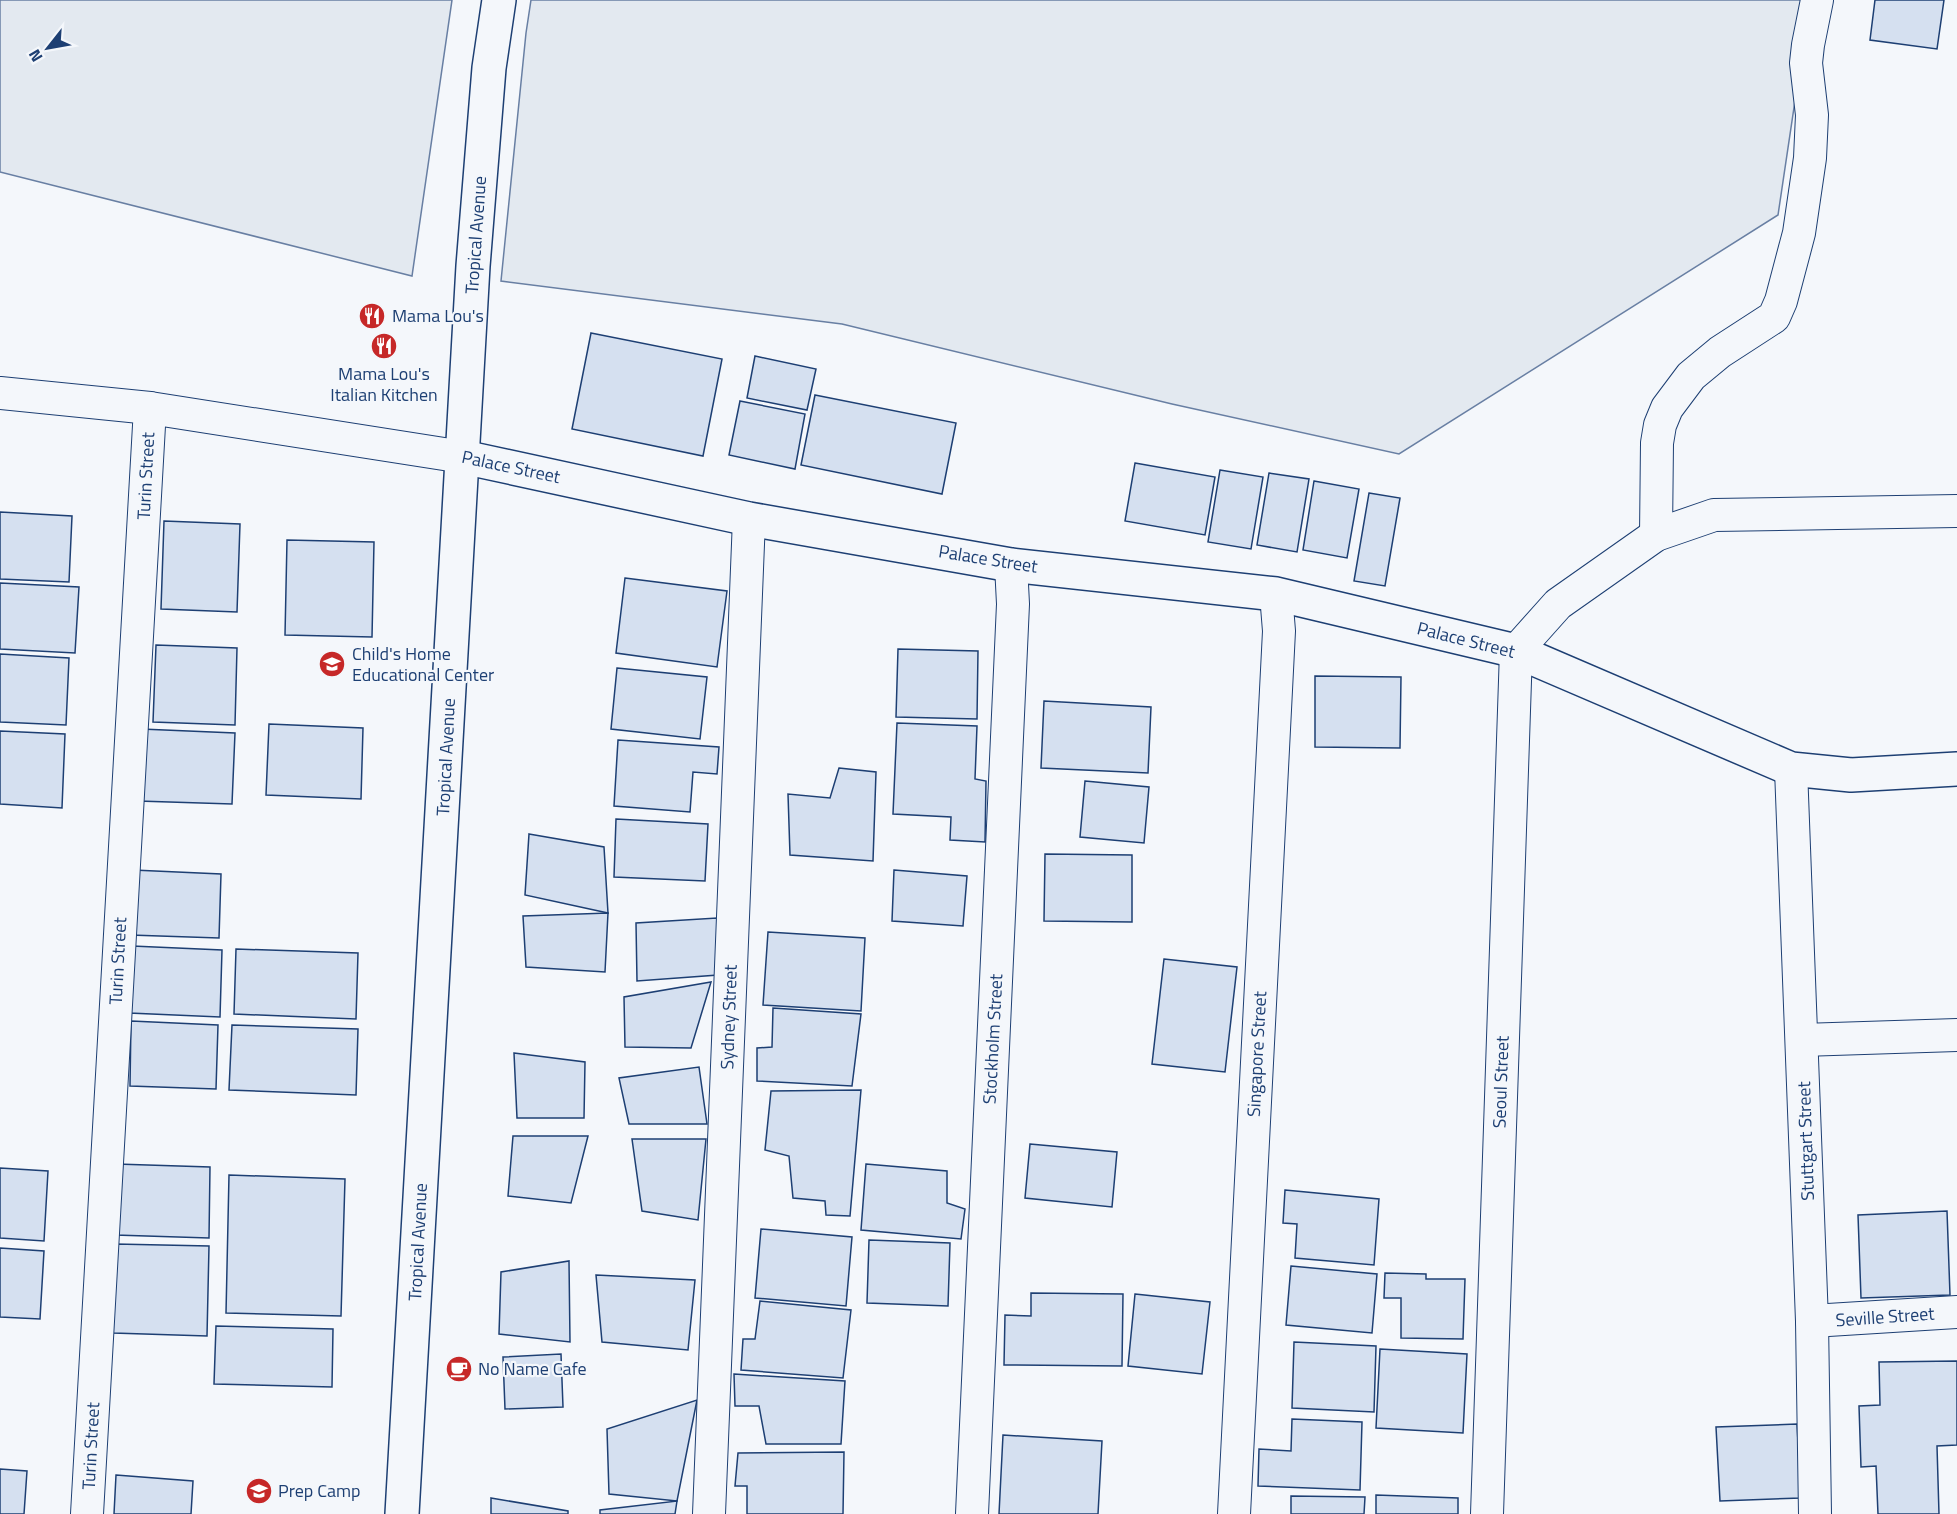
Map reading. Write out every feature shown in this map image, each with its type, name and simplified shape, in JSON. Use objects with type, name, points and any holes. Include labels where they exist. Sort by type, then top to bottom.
[{"type":"street","name":"Tropical Avenue","points":[[402,1514],[474,255],[489,68],[499,0]]},
{"type":"street","points":[[1656,535],[1657,443],[1660,425],[1667,408],[1691,376],[1720,352],[1774,317],[1781,301],[1799,233],[1810,158],[1812,115],[1806,63],[1817,0]]},
{"type":"street","name":"Palace Street","points":[[0,393],[150,408],[463,457],[749,519],[1011,565],[1276,594],[1516,651],[1791,769],[1851,775],[1957,769]]},
{"type":"street","name":"Turin Street","points":[[87,1514],[150,408]]},
{"type":"street","points":[[1516,651],[1558,604],[1656,535],[1714,515],[1957,511]]},
{"type":"street","name":"Sydney Street","points":[[709,1514],[749,519]]},
{"type":"street","name":"Stockholm Street","points":[[972,1514],[1013,604],[1011,565]]},
{"type":"street","name":"Singapore Street","points":[[1233,1514],[1278,631],[1276,594]]},
{"type":"street","name":"Seoul Street","points":[[1487,1514],[1516,651]]},
{"type":"street","name":"Stuttgart Street","points":[[1791,769],[1812,1321],[1815,1514]]},
{"type":"street","points":[[1802,1040],[1957,1035]]},
{"type":"street","name":"Seville Street","points":[[1812,1321],[1957,1312]]},
{"type":"shaded area","points":[[0,0],[452,0],[412,276],[0,172]]},
{"type":"shaded area","points":[[531,0],[1810,0],[1778,215],[1399,454],[1172,404],[842,324],[501,281]]},
{"type":"building","points":[[1875,0],[1944,0],[1937,49],[1870,40]]},
{"type":"building","points":[[591,333],[722,359],[703,456],[572,429]]},
{"type":"building","points":[[755,356],[816,369],[807,410],[747,398]]},
{"type":"building","points":[[815,395],[956,423],[942,494],[801,465]]},
{"type":"building","points":[[740,401],[805,414],[795,469],[729,455]]},
{"type":"building","points":[[1135,463],[1215,477],[1205,535],[1125,521]]},
{"type":"building","points":[[1220,470],[1263,477],[1251,549],[1208,542]]},
{"type":"building","points":[[1269,473],[1309,479],[1297,552],[1257,545]]},
{"type":"building","points":[[1314,481],[1359,489],[1347,558],[1303,550]]},
{"type":"building","points":[[1369,493],[1400,498],[1385,586],[1354,581]]},
{"type":"building","points":[[0,512],[72,516],[69,582],[0,579]]},
{"type":"building","points":[[164,521],[240,524],[237,612],[161,609]]},
{"type":"building","points":[[287,540],[374,542],[372,637],[285,635]]},
{"type":"building","points":[[625,578],[727,591],[717,667],[616,653]]},
{"type":"building","points":[[0,583],[79,587],[75,653],[0,649]]},
{"type":"building","points":[[156,645],[237,648],[235,725],[153,722]]},
{"type":"building","points":[[898,649],[978,651],[977,719],[896,717]]},
{"type":"building","points":[[0,654],[69,658],[66,725],[0,722]]},
{"type":"building","points":[[617,668],[707,677],[700,739],[611,729]]},
{"type":"building","points":[[1315,676],[1401,677],[1400,748],[1315,747]]},
{"type":"building","points":[[1044,701],[1151,707],[1148,773],[1041,768]]},
{"type":"building","points":[[897,723],[977,726],[975,779],[986,781],[985,842],[950,840],[951,817],[893,814]]},
{"type":"building","points":[[269,724],[363,728],[361,799],[266,795]]},
{"type":"building","points":[[141,729],[235,733],[232,804],[138,801]]},
{"type":"building","points":[[0,731],[65,734],[62,808],[0,804]]},
{"type":"building","points":[[618,740],[719,747],[717,774],[693,772],[690,812],[614,806]]},
{"type":"building","points":[[839,768],[876,772],[873,861],[790,855],[788,794],[830,798]]},
{"type":"building","points":[[1085,781],[1149,787],[1144,843],[1080,837]]},
{"type":"building","points":[[616,819],[708,824],[705,881],[614,877]]},
{"type":"building","points":[[529,834],[604,847],[608,913],[525,895]]},
{"type":"building","points":[[1045,854],[1132,855],[1132,922],[1044,921]]},
{"type":"building","points":[[133,870],[221,874],[219,938],[130,935]]},
{"type":"building","points":[[894,870],[967,876],[963,926],[892,921]]},
{"type":"building","points":[[608,913],[605,972],[526,967],[523,916]]},
{"type":"building","points":[[717,918],[718,975],[637,981],[636,923]]},
{"type":"building","points":[[768,932],[865,938],[861,1011],[763,1005]]},
{"type":"building","points":[[132,946],[222,950],[220,1017],[129,1013]]},
{"type":"building","points":[[236,949],[358,953],[356,1019],[234,1014]]},
{"type":"building","points":[[1164,959],[1237,967],[1225,1072],[1152,1064]]},
{"type":"building","points":[[711,982],[691,1048],[625,1047],[624,997]]},
{"type":"building","points":[[773,1008],[861,1014],[852,1086],[757,1081],[757,1048],[772,1047]]},
{"type":"building","points":[[131,1021],[218,1025],[216,1089],[130,1086]]},
{"type":"building","points":[[232,1025],[358,1029],[356,1095],[229,1090]]},
{"type":"building","points":[[514,1053],[585,1062],[584,1118],[517,1118]]},
{"type":"building","points":[[699,1067],[707,1124],[629,1124],[619,1078]]},
{"type":"building","points":[[861,1090],[850,1216],[826,1215],[825,1201],[793,1198],[789,1156],[765,1150],[771,1091]]},
{"type":"building","points":[[513,1136],[588,1136],[571,1203],[508,1196]]},
{"type":"building","points":[[632,1139],[706,1139],[698,1220],[642,1211]]},
{"type":"building","points":[[1030,1144],[1117,1152],[1112,1207],[1025,1198]]},
{"type":"building","points":[[116,1164],[210,1167],[209,1238],[115,1235]]},
{"type":"building","points":[[866,1164],[947,1171],[947,1203],[965,1209],[961,1239],[861,1230]]},
{"type":"building","points":[[0,1168],[48,1171],[44,1241],[0,1238]]},
{"type":"building","points":[[229,1175],[345,1179],[341,1316],[226,1313]]},
{"type":"building","points":[[1285,1190],[1379,1199],[1374,1265],[1295,1258],[1297,1224],[1283,1223]]},
{"type":"building","points":[[1947,1211],[1950,1295],[1861,1298],[1858,1215]]},
{"type":"building","points":[[761,1229],[852,1237],[846,1306],[755,1298]]},
{"type":"building","points":[[869,1240],[950,1243],[948,1306],[867,1303]]},
{"type":"building","points":[[115,1244],[209,1246],[207,1336],[113,1333]]},
{"type":"building","points":[[0,1248],[44,1251],[40,1319],[0,1317]]},
{"type":"building","points":[[569,1261],[570,1342],[499,1334],[501,1272]]},
{"type":"building","points":[[1291,1266],[1377,1274],[1372,1333],[1286,1325]]},
{"type":"building","points":[[1385,1273],[1426,1274],[1426,1279],[1465,1279],[1463,1339],[1401,1338],[1401,1298],[1384,1298]]},
{"type":"building","points":[[596,1275],[695,1280],[688,1350],[602,1342]]},
{"type":"building","points":[[1031,1293],[1123,1294],[1122,1366],[1004,1365],[1005,1315],[1031,1316]]},
{"type":"building","points":[[1135,1294],[1210,1302],[1202,1374],[1128,1366]]},
{"type":"building","points":[[760,1301],[851,1310],[843,1378],[741,1370],[743,1339],[755,1339]]},
{"type":"building","points":[[216,1326],[333,1329],[332,1387],[214,1384]]},
{"type":"building","points":[[1294,1342],[1376,1346],[1374,1412],[1292,1408]]},
{"type":"building","points":[[1380,1349],[1467,1354],[1463,1433],[1376,1428]]},
{"type":"building","points":[[561,1354],[563,1407],[505,1409],[503,1357]]},
{"type":"building","points":[[1957,1361],[1957,1445],[1937,1446],[1939,1514],[1878,1514],[1876,1466],[1861,1467],[1859,1406],[1880,1405],[1879,1362]]},
{"type":"building","points":[[734,1374],[845,1381],[841,1444],[766,1444],[759,1406],[735,1406]]},
{"type":"building","points":[[697,1400],[677,1501],[609,1494],[607,1429]]},
{"type":"building","points":[[1292,1419],[1362,1422],[1360,1490],[1258,1486],[1259,1449],[1291,1451]]},
{"type":"building","points":[[1797,1424],[1801,1498],[1720,1501],[1716,1427]]},
{"type":"building","points":[[1003,1435],[1102,1441],[1098,1514],[999,1514]]},
{"type":"building","points":[[844,1452],[843,1514],[747,1514],[747,1486],[735,1486],[738,1453]]},
{"type":"building","points":[[0,1469],[27,1471],[24,1514],[0,1514]]},
{"type":"building","points":[[116,1475],[193,1481],[191,1514],[114,1514]]},
{"type":"building","points":[[1376,1495],[1458,1498],[1458,1514],[1376,1514]]},
{"type":"building","points":[[1291,1496],[1365,1497],[1364,1514],[1291,1514]]},
{"type":"building","points":[[491,1498],[568,1511],[568,1514],[491,1514]]},
{"type":"building","points":[[677,1501],[675,1514],[600,1514],[600,1510]]},
{"type":"place","name":"Mama Lou's","points":[[372,316]]},
{"type":"place","name":"Mama Lou's Italian Kitchen","points":[[384,346]]},
{"type":"place","name":"Child's Home Educational Center","points":[[332,664]]},
{"type":"place","name":"No Name Cafe","points":[[459,1369]]},
{"type":"place","name":"Prep Camp","points":[[259,1491]]}]
